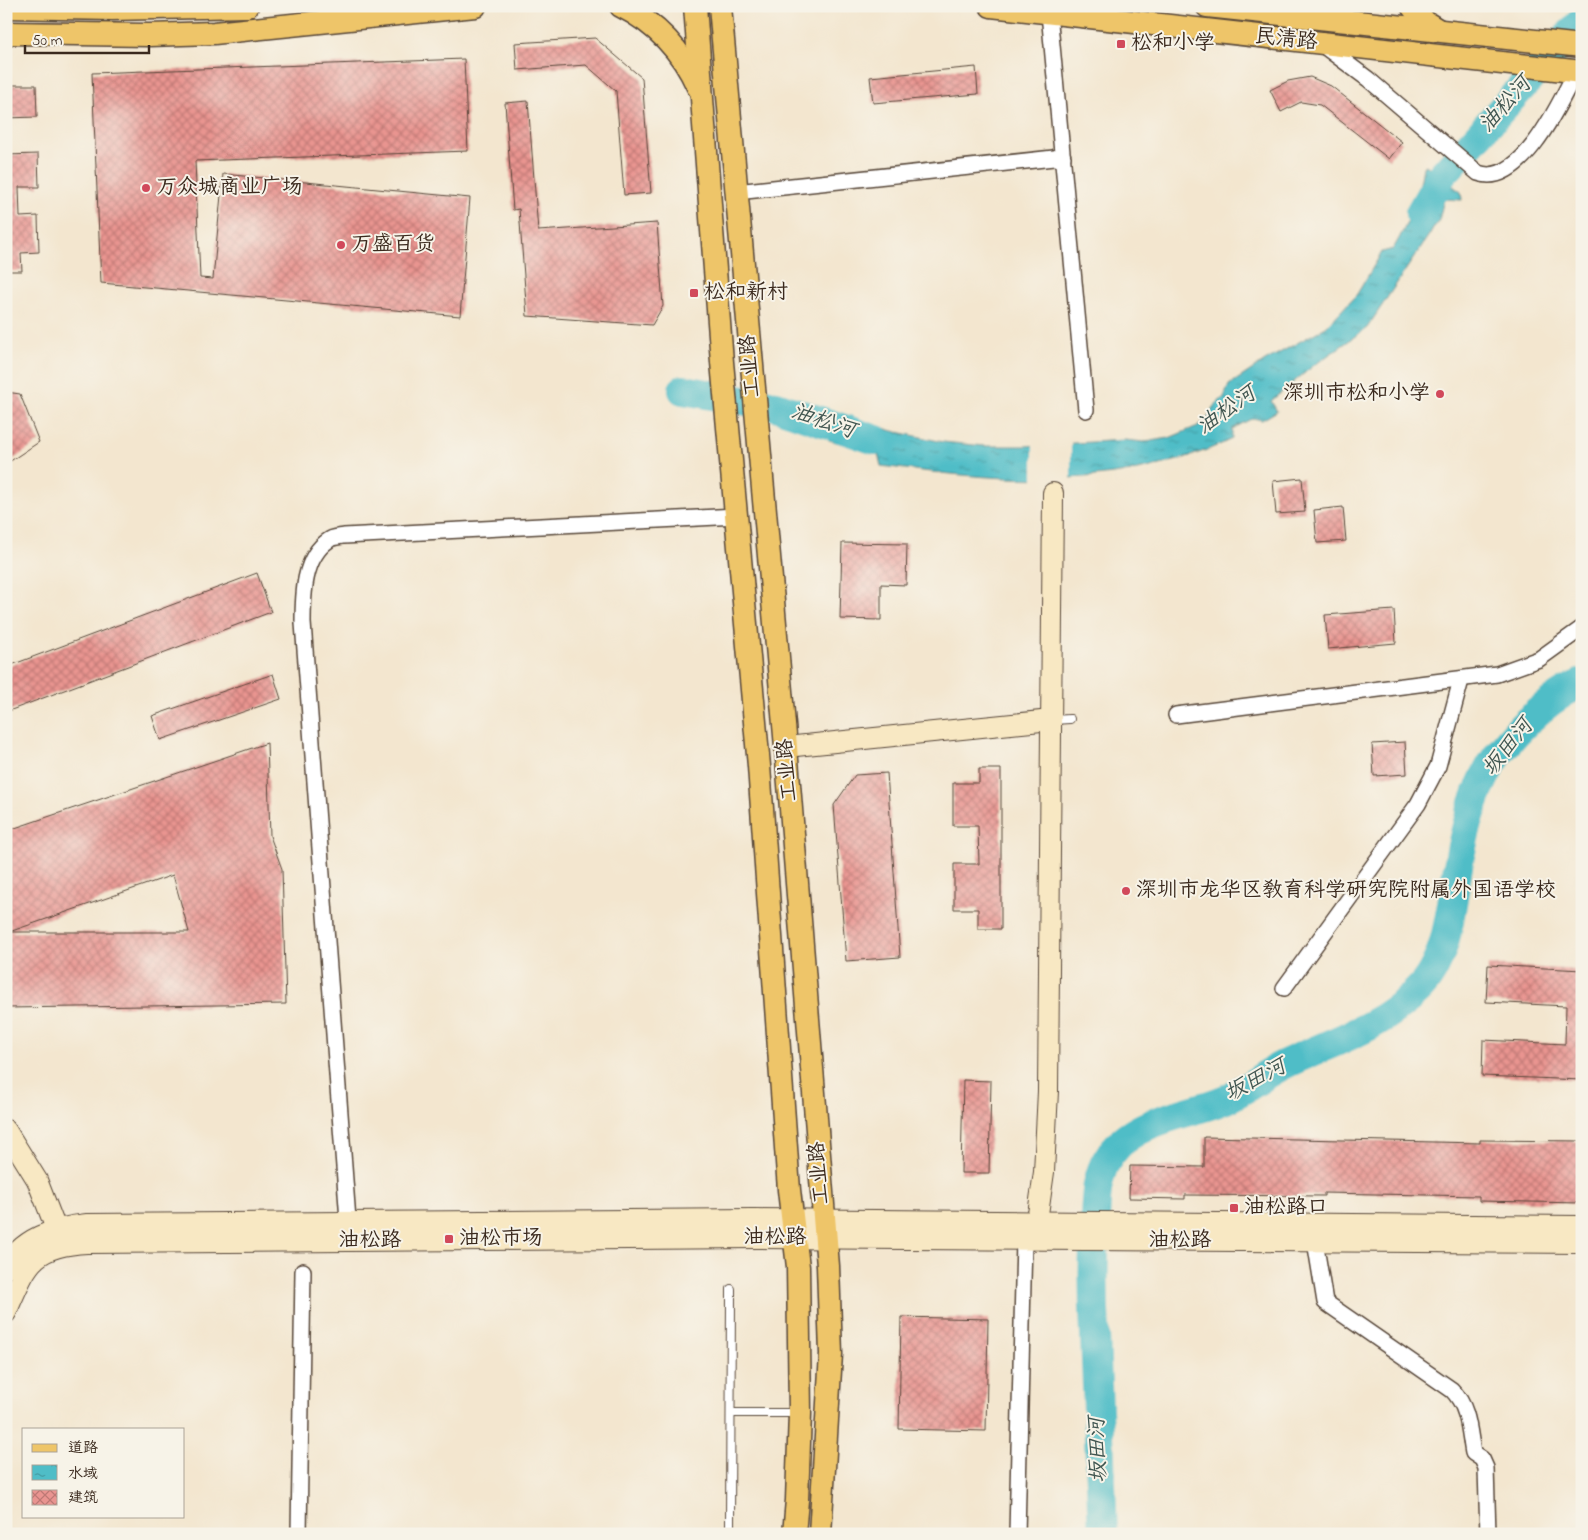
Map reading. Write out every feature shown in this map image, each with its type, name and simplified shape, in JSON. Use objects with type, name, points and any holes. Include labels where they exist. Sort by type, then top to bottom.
[{"type":"main road","points":[[6,7],[121,9],[247,6]]},
{"type":"main road","points":[[6,33],[130,35],[214,33],[475,6]]},
{"type":"main road","points":[[621,6],[636,14],[670,42],[692,74],[703,103]]},
{"type":"main road","name":"工业路","points":[[695,6],[722,362],[759,766],[793,1229],[798,1267],[800,1413],[798,1500],[794,1534]]},
{"type":"main road","name":"工业路","points":[[720,6],[786,747],[825,1229],[831,1354],[820,1534]]},
{"type":"main road","name":"民清路","points":[[990,6],[1579,72]]},
{"type":"main road","name":"民清路","points":[[1207,6],[1582,46]]},
{"type":"main road","points":[[1304,16],[1336,6]]},
{"type":"main road","points":[[1412,6],[1425,22],[1438,30]]},
{"type":"street","points":[[1049,13],[1086,410]]},
{"type":"street","points":[[1321,44],[1368,79],[1478,173],[1487,176],[1496,175],[1528,151],[1546,128],[1579,72]]},
{"type":"street","points":[[736,192],[1063,156]]},
{"type":"street","points":[[1047,1228],[1044,1172],[1061,719],[1053,493]]},
{"type":"street","points":[[349,1232],[303,623],[304,592],[308,569],[319,551],[329,540],[344,536],[737,516]]},
{"type":"street","points":[[1176,715],[1497,674],[1539,659],[1582,628]]},
{"type":"street","points":[[1284,988],[1418,804],[1438,766],[1461,680]]},
{"type":"street","points":[[786,747],[1061,719]]},
{"type":"street","points":[[6,1130],[37,1180],[59,1237]]},
{"type":"street","name":"油松路","points":[[6,1313],[27,1267],[37,1256],[59,1237],[87,1224],[349,1232],[1047,1228],[1315,1241],[1582,1243]]},
{"type":"street","name":"油松路","points":[[1129,1231],[1582,1226]]},
{"type":"street","name":"油松路","points":[[825,1229],[1024,1240],[1047,1228]]},
{"type":"street","name":"油松路","points":[[6,1269],[14,1255],[36,1239],[59,1237]]},
{"type":"street","points":[[1017,1534],[1024,1240]]},
{"type":"street","points":[[1315,1241],[1325,1302],[1452,1390],[1459,1397],[1465,1408],[1473,1454],[1482,1459],[1486,1468],[1488,1534]]},
{"type":"street","points":[[299,1534],[303,1271]]},
{"type":"lane","points":[[730,1534],[731,1288]]},
{"type":"lane","points":[[731,1413],[800,1413]]},
{"type":"water","points":[[1426,165],[1461,192],[1462,200],[1444,199],[1439,220],[1367,328],[1313,366],[1271,401],[1277,411],[1262,420],[1253,418],[1232,429],[1232,439],[1189,456],[1146,468],[1103,475],[1059,478],[971,476],[881,466],[878,453],[829,440],[842,415],[893,431],[943,442],[984,446],[1025,446],[1125,440],[1144,442],[1169,438],[1198,426],[1208,418],[1213,407],[1224,397],[1229,385],[1265,361],[1326,327],[1357,294],[1382,252],[1393,249],[1399,239],[1409,219],[1419,190],[1423,167]]},
{"type":"pier","points":[[1071,441],[1071,481],[1033,481],[1033,443]]},
{"type":"building","points":[[595,38],[642,78],[651,193],[624,195],[616,91],[586,65],[517,70],[515,43]]},
{"type":"building","name":"万众城商业广场","points":[[464,59],[468,151],[195,161],[200,278],[213,279],[223,174],[470,198],[460,316],[101,283],[92,73]]},
{"type":"building","points":[[976,67],[978,94],[873,103],[870,77]]},
{"type":"building","points":[[1310,77],[1331,86],[1402,142],[1389,159],[1320,105],[1301,102],[1281,112],[1270,90],[1288,81]]},
{"type":"building","points":[[6,85],[36,85],[37,117],[6,118]]},
{"type":"building","points":[[528,101],[538,231],[657,223],[663,306],[652,325],[527,316],[519,209],[513,210],[505,103]]},
{"type":"building","points":[[38,154],[39,187],[19,187],[20,217],[38,216],[39,252],[21,253],[22,271],[6,271],[6,155]]},
{"type":"building","points":[[6,392],[20,394],[39,442],[6,464]]},
{"type":"building","points":[[1302,478],[1305,512],[1276,514],[1273,481]]},
{"type":"building","points":[[1343,507],[1346,541],[1317,543],[1314,510]]},
{"type":"building","points":[[842,543],[907,544],[906,585],[881,584],[881,620],[840,619]]},
{"type":"building","points":[[257,573],[271,612],[6,712],[6,667]]},
{"type":"building","points":[[1394,610],[1396,643],[1328,649],[1325,615]]},
{"type":"building","points":[[273,674],[281,699],[160,740],[152,716]]},
{"type":"building","points":[[1405,742],[1407,774],[1374,776],[1372,744]]},
{"type":"building","points":[[267,743],[270,836],[282,869],[286,1004],[6,1008],[6,831]],"holes":[[[173,875],[189,932],[9,932]]]},
{"type":"building","points":[[979,769],[1001,769],[1001,929],[978,929],[978,909],[954,909],[954,864],[979,864],[978,826],[953,826],[953,783],[979,783]]},
{"type":"building","points":[[887,773],[900,957],[846,961],[834,805],[855,775]]},
{"type":"building","points":[[1488,965],[1582,970],[1582,1080],[1482,1076],[1483,1040],[1565,1044],[1566,1006],[1486,1002]]},
{"type":"building","points":[[963,1080],[991,1081],[989,1173],[961,1173]]},
{"type":"building","points":[[1204,1137],[1480,1143],[1480,1140],[1582,1141],[1582,1203],[1479,1201],[1479,1196],[1324,1193],[1324,1196],[1185,1195],[1185,1199],[1129,1198],[1130,1166],[1204,1167]]},
{"type":"building","points":[[901,1317],[988,1319],[986,1431],[899,1429]]},
{"type":"waterway","name":"油松河","points":[[1420,213],[1441,176],[1582,21]]},
{"type":"waterway","name":"油松河","points":[[683,390],[776,406],[876,440]]},
{"type":"waterway","name":"坂田河","points":[[1103,1534],[1094,1320],[1094,1234],[1099,1178],[1104,1165],[1114,1150],[1126,1138],[1141,1129],[1226,1099],[1283,1065],[1353,1034],[1386,1016],[1417,991],[1427,980],[1441,953],[1449,923],[1466,830],[1477,794],[1490,768],[1499,753],[1538,712],[1567,691],[1582,683]]},
{"type":"place","name":"松和小学","points":[[1121,44]]},
{"type":"place","name":"万众城商业广场","points":[[146,188]]},
{"type":"place","name":"万盛百货","points":[[341,245]]},
{"type":"place","name":"松和新村","points":[[694,293]]},
{"type":"place","name":"深圳市松和小学","points":[[1440,394]]},
{"type":"place","name":"深圳市龙华区教育科学研究院附属外国语学校","points":[[1126,891]]},
{"type":"place","name":"油松路口","points":[[1234,1208]]},
{"type":"place","name":"油松市场","points":[[449,1239]]}]
